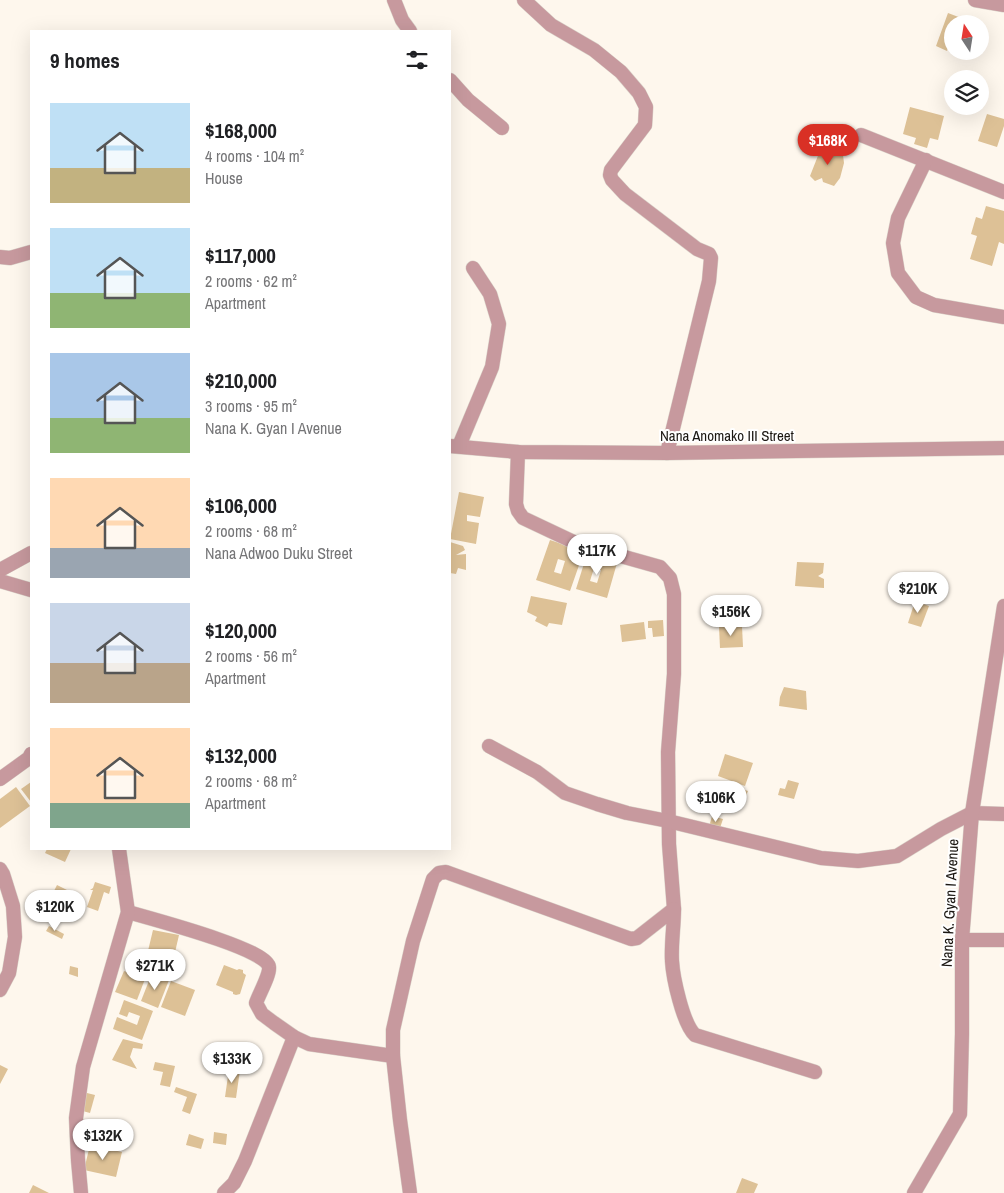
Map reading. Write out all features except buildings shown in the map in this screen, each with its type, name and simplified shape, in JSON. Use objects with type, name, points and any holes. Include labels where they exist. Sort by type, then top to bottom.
[{"type":"street","points":[[524,0],[551,25],[594,50],[621,72],[639,93],[646,107],[645,125],[611,170],[612,180],[625,194],[697,248],[709,254],[711,258],[709,281],[667,453]]},
{"type":"street","points":[[975,0],[1004,5]]},
{"type":"street","points":[[397,1],[402,20],[409,30]]},
{"type":"street","points":[[451,81],[468,100],[502,128]]},
{"type":"street","points":[[861,135],[1004,192]]},
{"type":"street","points":[[926,160],[898,218],[893,243],[898,273],[916,297],[934,305],[1004,317]]},
{"type":"street","points":[[0,257],[10,258],[30,252]]},
{"type":"street","points":[[454,446],[492,367],[499,324],[490,294],[474,268]]},
{"type":"street","name":"Nana Anomako III Street","points":[[454,446],[518,452],[667,453],[1004,448]]},
{"type":"street","points":[[518,452],[516,504],[518,512],[523,518],[578,544],[660,567],[670,578],[674,594],[674,674],[668,752],[668,821],[674,910],[672,962],[679,999],[691,1031],[695,1035],[815,1072]]},
{"type":"street","points":[[0,570],[30,554]]},
{"type":"street","points":[[0,581],[30,590]]},
{"type":"street","name":"Nana K. Gyan I Avenue","points":[[914,1193],[960,1114],[962,940],[972,813],[997,696],[1004,606]]},
{"type":"street","points":[[489,746],[536,772],[565,793],[627,813],[821,858],[858,861],[896,856],[972,813],[1004,814]]},
{"type":"street","points":[[0,779],[30,755]]},
{"type":"street","points":[[82,1193],[76,1118],[83,1067],[128,912],[119,850]]},
{"type":"street","points":[[0,869],[13,906],[15,937],[9,974],[0,990]]},
{"type":"street","points":[[410,1193],[394,1056],[393,1030],[413,941],[433,879],[439,873],[446,872],[631,939],[637,938],[674,910]]},
{"type":"street","points":[[128,912],[243,948],[266,960],[269,966],[268,974],[256,1003],[262,1014],[294,1037],[309,1044],[394,1056]]},
{"type":"street","points":[[962,940],[1004,940]]},
{"type":"street","points":[[224,1193],[234,1183],[245,1161],[294,1037]]}]
